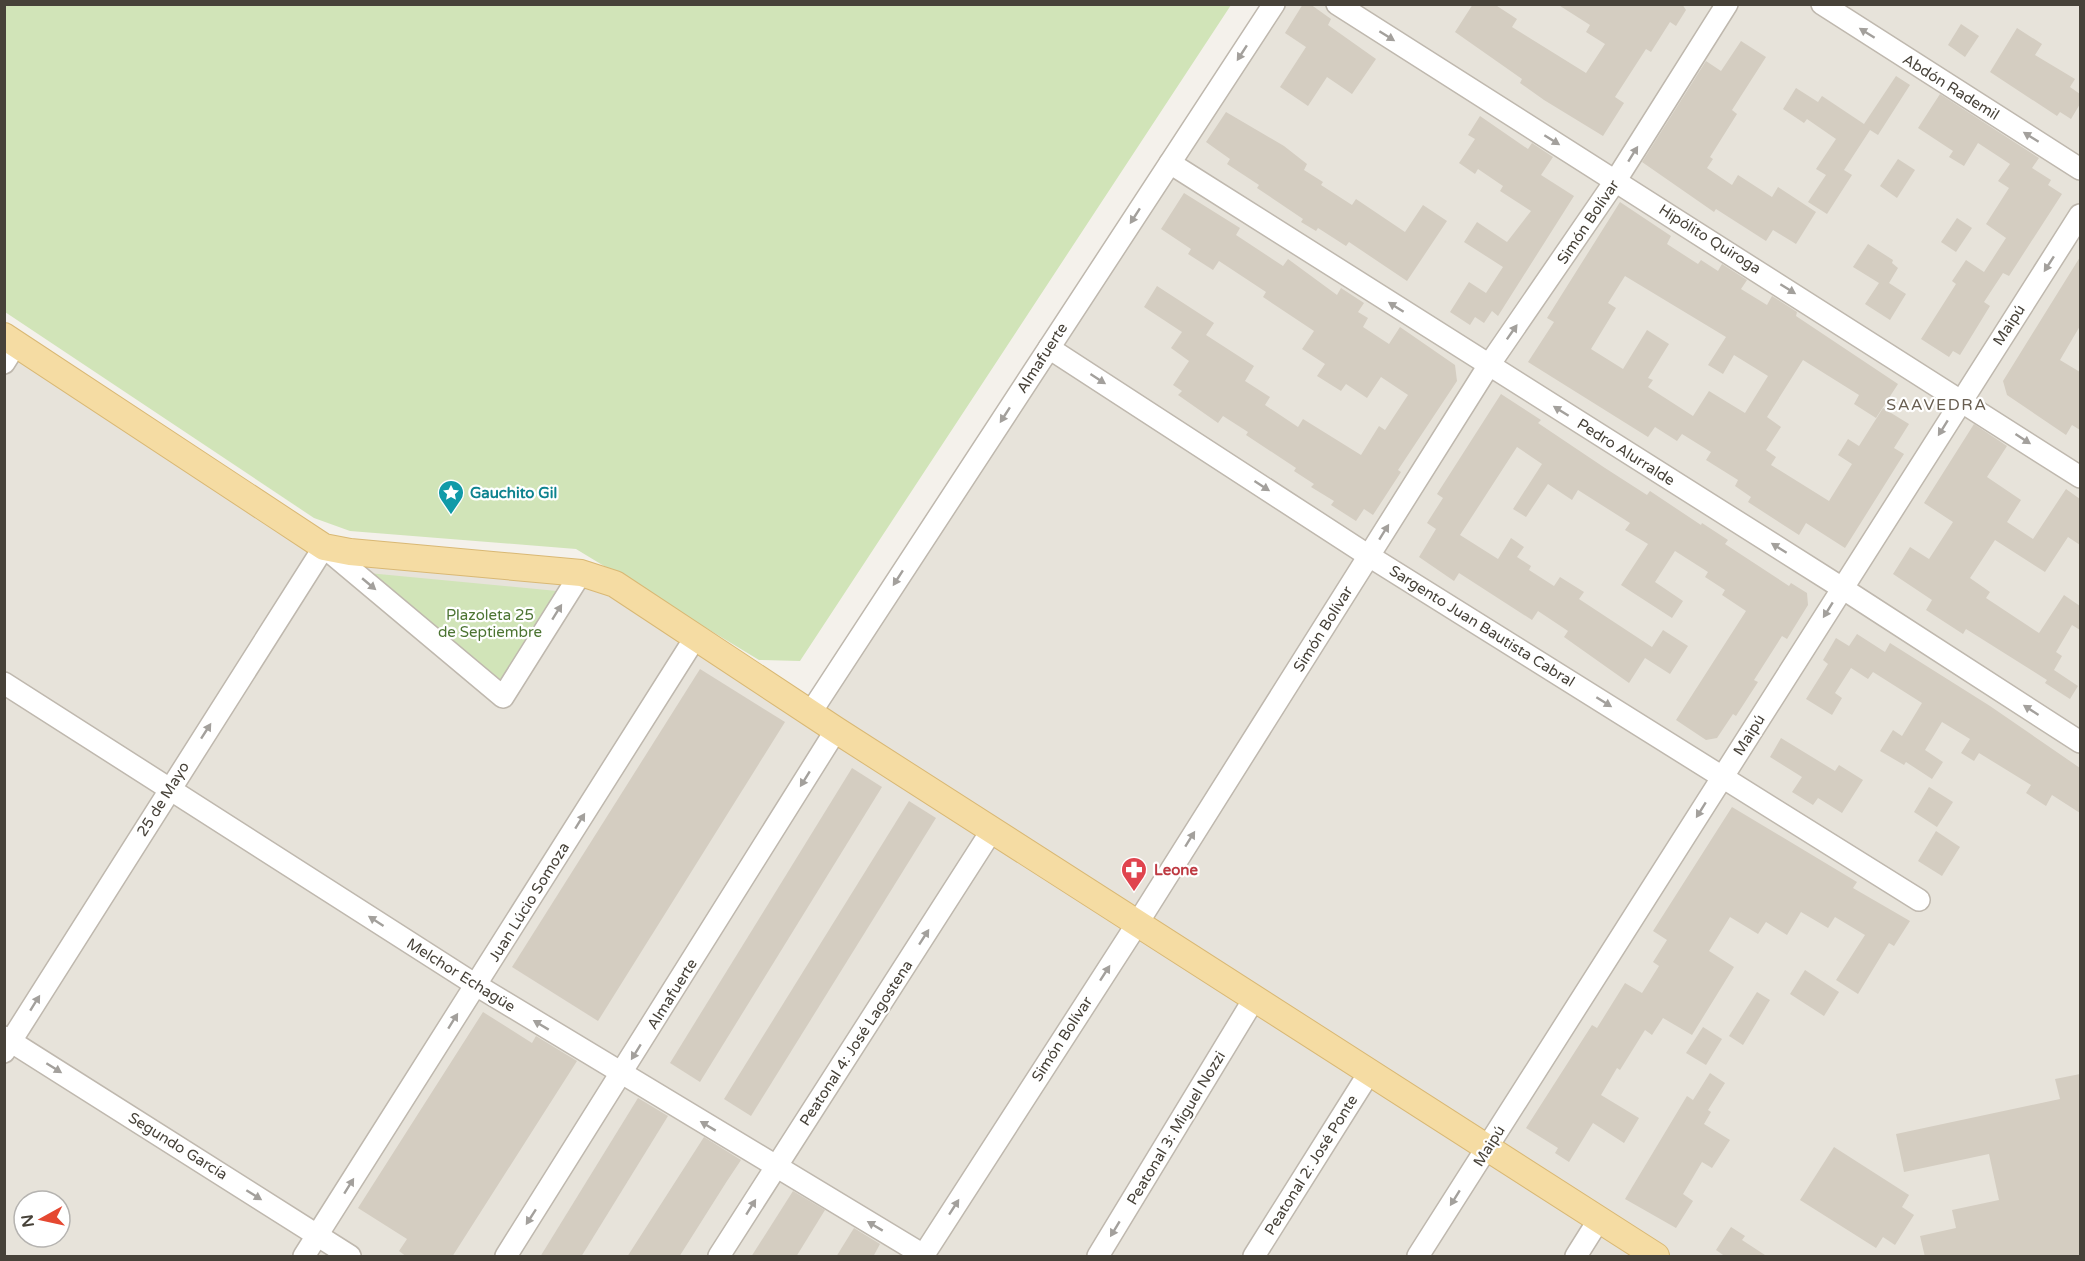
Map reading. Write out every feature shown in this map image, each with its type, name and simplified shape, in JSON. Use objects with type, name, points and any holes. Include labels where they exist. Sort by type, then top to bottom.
[{"type":"main road","points":[[8,348],[324,547],[350,552],[581,573],[615,584],[836,730],[1656,1257]]},
{"type":"street","name":"Almafuerte","points":[[811,712],[1274,4]]},
{"type":"street","name":"Hipólito Quiroga","points":[[1338,4],[1962,399],[2080,477]]},
{"type":"street","name":"Simón Bolívar","points":[[924,1256],[1137,924],[1489,365],[1616,180],[1727,4]]},
{"type":"street","name":"Abdón Rademil","points":[[1822,4],[2080,169]]},
{"type":"street","name":"Pedro Alurralde","points":[[1170,163],[1842,588],[2080,742]]},
{"type":"street","name":"Maipú","points":[[1418,1257],[2080,215]]},
{"type":"street","name":"Sargento Juan Bautista Cabral","points":[[1049,348],[1369,556],[1919,900]]},
{"type":"street","points":[[324,547],[503,697],[581,573]]},
{"type":"street","name":"25 de Mayo","points":[[7,1043],[324,547]]},
{"type":"street","name":"Juan Lúcio Somoza","points":[[304,1257],[695,638]]},
{"type":"street","name":"Melchor Echagüe","points":[[4,684],[476,986],[924,1256]]},
{"type":"street","name":"Almafuerte","points":[[506,1257],[836,730]]},
{"type":"street","name":"Peatonal 4: José Lagostena","points":[[719,1257],[992,830]]},
{"type":"street","name":"Peatonal 3: Miguel Nozzi","points":[[1098,1257],[1254,999]]},
{"type":"street","name":"Segundo García","points":[[7,1043],[350,1257]]},
{"type":"street","name":"Peatonal 2: José Ponte","points":[[1254,1257],[1369,1073]]},
{"type":"street","points":[[1576,1257],[1598,1221]]},
{"type":"shaded area","points":[[1274,5],[2080,5],[2080,1256],[5,1256],[4,336],[305,537],[581,573],[811,712]]},
{"type":"green space","points":[[4,5],[1231,5],[800,661],[759,660],[576,549],[350,531],[314,518],[5,312]]},
{"type":"green space","name":"Plazoleta 25 de Septiembre","points":[[347,571],[557,591],[502,681]]},
{"type":"building","points":[[1303,4],[1310,4],[1331,19],[1328,25],[1376,59],[1352,94],[1327,77],[1308,106],[1280,87],[1306,47],[1285,33]]},
{"type":"building","points":[[1473,4],[1494,4],[1517,19],[1512,27],[1586,73],[1605,44],[1586,32],[1590,25],[1557,4],[1682,4],[1686,10],[1676,26],[1670,22],[1651,52],[1646,49],[1615,97],[1624,103],[1603,136],[1544,100],[1520,83],[1522,79],[1455,32]]},
{"type":"building","points":[[1961,24],[1979,36],[1965,57],[1948,45]]},
{"type":"building","points":[[2017,28],[2042,44],[2035,55],[2075,79],[2070,87],[2080,94],[2080,104],[2071,119],[2060,112],[2057,116],[1990,72]]},
{"type":"building","points":[[1741,41],[1766,57],[1732,110],[1737,114],[1710,157],[1713,159],[1707,168],[1732,185],[1738,175],[1772,197],[1778,187],[1816,212],[1796,244],[1773,230],[1766,241],[1716,209],[1714,212],[1642,162],[1706,61],[1721,71]]},
{"type":"building","points":[[1896,76],[1910,85],[1878,135],[1870,130],[1844,170],[1852,175],[1827,214],[1808,202],[1826,175],[1816,169],[1836,139],[1807,119],[1804,123],[1783,109],[1796,88],[1818,102],[1822,96],[1864,124]]},
{"type":"building","points":[[1940,94],[2039,158],[2032,168],[2051,180],[2048,185],[2062,194],[2009,276],[2003,273],[1984,302],[1990,306],[1960,355],[1953,351],[1949,357],[1921,339],[1956,284],[1952,281],[1966,260],[1984,272],[2006,238],[1986,224],[2009,188],[1998,181],[2010,164],[1978,143],[1964,166],[1949,157],[1953,151],[1918,128]]},
{"type":"building","points":[[1226,112],[1284,146],[1307,164],[1304,170],[1323,182],[1321,185],[1352,205],[1356,199],[1405,232],[1423,205],[1447,221],[1407,281],[1349,242],[1346,246],[1318,228],[1316,231],[1301,222],[1303,219],[1257,188],[1259,185],[1227,164],[1230,159],[1206,142]]},
{"type":"building","points":[[1480,116],[1528,149],[1532,143],[1553,157],[1541,175],[1574,196],[1498,316],[1492,311],[1484,323],[1475,317],[1470,325],[1450,312],[1469,282],[1486,293],[1503,267],[1464,242],[1477,222],[1507,242],[1531,211],[1500,191],[1503,186],[1478,169],[1475,174],[1459,163],[1475,139],[1468,135]]},
{"type":"building","points":[[1898,159],[1915,170],[1897,198],[1880,186]]},
{"type":"building","points":[[1184,193],[1240,228],[1236,235],[1283,266],[1288,259],[1337,295],[1341,288],[1364,303],[1358,312],[1368,318],[1363,327],[1389,344],[1400,327],[1455,365],[1457,381],[1398,470],[1401,472],[1373,515],[1364,509],[1356,521],[1331,505],[1334,501],[1311,487],[1314,484],[1294,471],[1296,468],[1246,435],[1248,432],[1223,416],[1218,423],[1178,395],[1182,391],[1173,385],[1189,361],[1171,348],[1182,332],[1144,307],[1157,286],[1214,323],[1206,335],[1254,366],[1245,381],[1270,397],[1265,405],[1298,427],[1303,419],[1361,455],[1379,426],[1385,430],[1408,395],[1381,377],[1367,398],[1346,384],[1341,391],[1317,376],[1325,364],[1302,349],[1314,331],[1263,297],[1266,292],[1219,261],[1213,270],[1188,254],[1191,249],[1161,229]]},
{"type":"building","points":[[1620,202],[1671,236],[1667,244],[1698,264],[1701,260],[1718,271],[1722,264],[1747,280],[1741,289],[1767,305],[1772,296],[1797,312],[1796,316],[1898,384],[1876,418],[1854,404],[1859,395],[1803,360],[1767,417],[1781,427],[1766,450],[1776,457],[1771,465],[1829,501],[1852,464],[1838,455],[1848,439],[1859,446],[1883,408],[1909,424],[1894,448],[1904,454],[1845,548],[1806,523],[1799,535],[1748,502],[1751,497],[1735,486],[1738,480],[1706,460],[1711,452],[1682,434],[1677,441],[1655,427],[1648,437],[1528,362],[1554,322],[1547,318]],"holes":[[[1625,276],[1726,337],[1708,365],[1723,374],[1734,355],[1768,376],[1745,413],[1709,391],[1693,416],[1648,387],[1653,380],[1648,378],[1669,344],[1647,330],[1623,369],[1591,349],[1616,308],[1608,303]]]},
{"type":"building","points":[[1957,218],[1972,228],[1956,252],[1941,242]]},
{"type":"building","points":[[1868,244],[1893,260],[1892,263],[1898,268],[1889,283],[1906,294],[1890,320],[1865,304],[1879,283],[1853,267]]},
{"type":"building","points":[[2080,257],[2080,326],[2060,360],[2080,372],[2080,430],[2072,425],[2066,435],[2007,395],[2003,381]]},
{"type":"building","points":[[1501,394],[1541,420],[1538,423],[1605,468],[1647,495],[1650,491],[1701,525],[1702,523],[1728,540],[1725,544],[1789,586],[1791,583],[1807,593],[1808,605],[1787,639],[1782,636],[1754,680],[1758,682],[1736,716],[1733,714],[1717,738],[1706,740],[1676,720],[1746,611],[1722,595],[1725,590],[1705,577],[1708,572],[1675,551],[1655,582],[1683,601],[1672,618],[1621,585],[1648,544],[1625,530],[1630,523],[1578,490],[1572,500],[1548,484],[1526,517],[1513,509],[1542,464],[1517,447],[1460,535],[1498,559],[1511,538],[1524,547],[1517,557],[1531,566],[1529,570],[1554,586],[1560,577],[1584,592],[1579,599],[1652,647],[1663,630],[1688,646],[1670,674],[1645,658],[1629,683],[1564,637],[1568,631],[1538,611],[1532,620],[1459,573],[1454,581],[1419,557],[1436,529],[1427,523],[1443,498],[1437,494]]},
{"type":"building","points":[[1974,424],[2007,446],[1987,477],[2021,500],[2007,522],[2033,539],[2066,489],[2080,499],[2080,545],[2068,537],[2045,572],[1995,540],[1970,578],[1990,592],[1986,598],[2039,633],[2064,595],[2080,606],[2080,630],[2072,625],[2056,652],[2062,656],[2054,670],[2078,686],[2070,699],[2045,683],[2047,680],[1966,629],[1963,634],[1926,610],[1932,600],[1893,574],[1910,547],[1929,559],[1953,522],[1924,503]]},
{"type":"building","points":[[1857,634],[1885,652],[1890,643],[1990,706],[2080,768],[2080,813],[2052,795],[2046,806],[2026,793],[2031,785],[1979,753],[1974,761],[1961,753],[1970,739],[1942,722],[1925,750],[1943,762],[1932,779],[1906,762],[1904,765],[1880,751],[1893,730],[1902,736],[1922,703],[1873,672],[1868,679],[1851,668],[1835,693],[1842,698],[1832,715],[1806,699],[1828,664],[1823,660],[1836,638],[1849,646]]},
{"type":"building","points":[[700,669],[785,722],[598,1021],[512,967]]},
{"type":"building","points":[[1781,738],[1835,771],[1839,765],[1863,780],[1842,813],[1818,798],[1813,805],[1792,792],[1802,777],[1770,757]]},
{"type":"building","points":[[852,768],[882,787],[700,1082],[670,1063]]},
{"type":"building","points":[[1929,787],[1953,802],[1937,827],[1914,812]]},
{"type":"building","points":[[909,801],[936,818],[751,1116],[724,1099]]},
{"type":"building","points":[[1732,807],[1857,882],[1853,888],[1910,921],[1894,946],[1889,943],[1858,994],[1836,980],[1865,935],[1835,917],[1828,928],[1801,912],[1787,935],[1766,922],[1758,934],[1730,917],[1709,951],[1734,967],[1692,1035],[1663,1018],[1652,1035],[1645,1030],[1620,1070],[1617,1068],[1601,1095],[1639,1118],[1624,1143],[1593,1123],[1569,1162],[1555,1153],[1558,1148],[1526,1128],[1592,1025],[1597,1028],[1625,983],[1642,993],[1659,966],[1653,962],[1667,940],[1653,931]]},
{"type":"building","points":[[1936,831],[1960,847],[1942,876],[1918,861]]},
{"type":"building","points":[[1805,970],[1839,992],[1824,1016],[1790,994]]},
{"type":"building","points":[[1757,992],[1770,1000],[1743,1045],[1729,1036]]},
{"type":"building","points":[[483,1012],[532,1043],[536,1036],[577,1061],[452,1257],[407,1257],[399,1251],[407,1239],[358,1208]]},
{"type":"building","points":[[1703,1027],[1722,1039],[1706,1065],[1686,1053]]},
{"type":"building","points":[[1710,1073],[1725,1083],[1708,1110],[1711,1112],[1704,1124],[1730,1140],[1712,1168],[1702,1162],[1683,1194],[1693,1201],[1676,1228],[1625,1199],[1687,1096],[1693,1100]]},
{"type":"building","points":[[2080,1074],[2080,1257],[1925,1257],[1920,1236],[1956,1228],[1952,1210],[1999,1200],[1989,1154],[1904,1172],[1896,1134],[2060,1099],[2055,1079]]},
{"type":"building","points":[[638,1098],[668,1116],[581,1257],[540,1257]]},
{"type":"building","points":[[704,1137],[741,1160],[679,1257],[627,1257]]},
{"type":"building","points":[[1834,1147],[1909,1195],[1902,1207],[1914,1215],[1895,1245],[1883,1237],[1876,1248],[1800,1200]]},
{"type":"building","points":[[793,1191],[825,1210],[796,1257],[751,1257]]},
{"type":"building","points":[[1731,1227],[1745,1236],[1742,1240],[1768,1257],[1726,1257],[1716,1250]]},
{"type":"building","points":[[854,1228],[880,1244],[873,1257],[836,1257]]},
{"type":"place","name":"Gauchito Gil","points":[[451,516]]},
{"type":"place","name":"Leone","points":[[1134,893]]},
{"type":"district","name":"SAAVEDRA","points":[[1937,404]]}]
